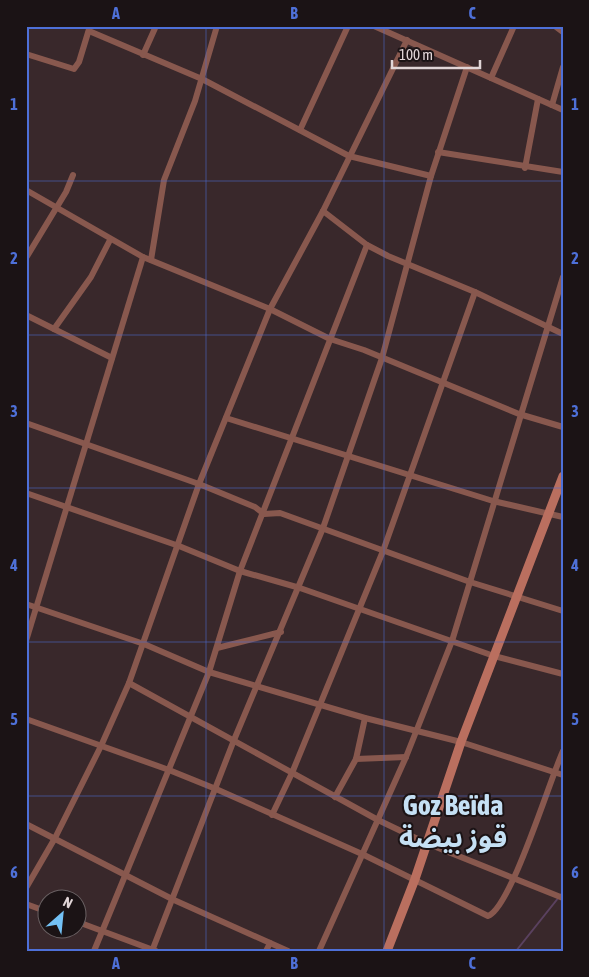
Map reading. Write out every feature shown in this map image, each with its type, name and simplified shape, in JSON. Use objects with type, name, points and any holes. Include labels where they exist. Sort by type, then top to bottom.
[{"type":"main road","points":[[387,951],[415,878],[461,742],[515,596],[563,476]]},
{"type":"street","points":[[143,55],[156,26]]},
{"type":"street","points":[[151,260],[164,180],[202,79],[218,26]]},
{"type":"street","points":[[300,130],[348,26]]},
{"type":"street","points":[[374,26],[563,110]]},
{"type":"street","points":[[491,78],[514,26]]},
{"type":"street","points":[[555,26],[563,32]]},
{"type":"street","points":[[26,54],[74,69],[79,62],[89,28],[143,55],[202,79],[349,156],[431,176]]},
{"type":"street","points":[[26,888],[55,838],[102,746],[129,683],[179,546],[199,484],[270,310],[323,212],[407,40]]},
{"type":"street","points":[[88,925],[154,950],[234,740],[300,588],[323,528],[382,358],[438,152],[467,67]]},
{"type":"street","points":[[552,105],[563,67]]},
{"type":"street","points":[[525,168],[538,99]]},
{"type":"street","points":[[438,152],[525,168],[563,172]]},
{"type":"street","points":[[26,258],[73,175]]},
{"type":"street","points":[[26,190],[110,240],[143,257],[270,310],[330,339],[382,358],[519,414],[563,427]]},
{"type":"street","points":[[323,212],[367,245],[563,334]]},
{"type":"street","points":[[54,329],[91,277],[110,240]]},
{"type":"street","points":[[94,951],[209,672],[218,648],[240,571],[264,514],[367,245]]},
{"type":"street","points":[[26,641],[143,257]]},
{"type":"street","points":[[319,951],[406,757],[452,640],[519,414],[563,277]]},
{"type":"street","points":[[272,815],[292,773],[384,551],[474,292]]},
{"type":"street","points":[[26,315],[112,358]]},
{"type":"street","points":[[226,418],[292,440],[349,454],[493,501],[563,517]]},
{"type":"street","points":[[26,423],[199,484],[255,507],[264,514],[280,513],[470,582],[563,611]]},
{"type":"street","points":[[26,493],[179,546],[240,571],[300,588],[494,656],[563,674]]},
{"type":"street","points":[[26,604],[144,644],[209,672],[365,718],[416,729],[461,742],[563,775]]},
{"type":"street","points":[[218,648],[281,632]]},
{"type":"street","points":[[129,683],[378,820],[426,843],[563,898]]},
{"type":"street","points":[[335,796],[356,759],[365,718]]},
{"type":"street","points":[[26,719],[170,770],[216,789],[415,878],[466,907],[488,916],[496,910],[515,878],[563,751]]},
{"type":"street","points":[[356,759],[406,757]]},
{"type":"street","points":[[26,824],[174,900],[288,951]]},
{"type":"street","points":[[26,904],[38,908]]},
{"type":"street","points":[[266,951],[270,943]]},
{"type":"waterway","points":[[516,951],[563,892]]},
{"type":"district","name":"Goz Beïda قوز بيضة","points":[[453,821]]}]
